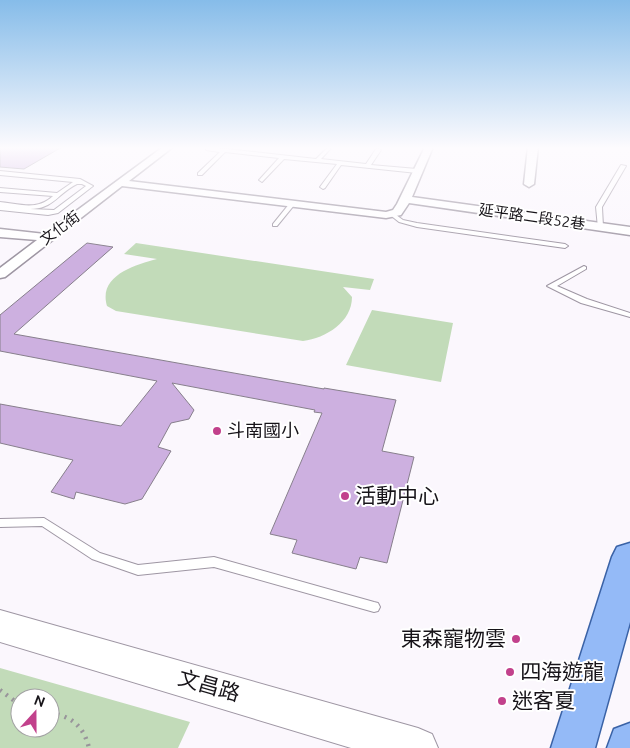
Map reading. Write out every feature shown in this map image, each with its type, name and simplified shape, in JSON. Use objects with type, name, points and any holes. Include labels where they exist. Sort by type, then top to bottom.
[{"type":"main road","points":[[572,748],[629,566]]},
{"type":"main road","name":"文昌路","points":[[0,626],[418,748]]},
{"type":"street","points":[[120,183],[386,215],[396,213],[405,199],[412,182]]},
{"type":"street","name":"文化街","points":[[0,274],[120,183]]},
{"type":"street","name":"延平路二段52巷","points":[[405,199],[630,231]]},
{"type":"street","points":[[0,233],[47,238]]},
{"type":"lane","points":[[0,208],[48,213],[56,212],[90,186],[73,182]]},
{"type":"lane","points":[[323,186],[326,182]]},
{"type":"lane","name":"延平路二段52巷","points":[[600,227],[599,208],[614,182]]},
{"type":"lane","points":[[0,204],[40,207],[73,184],[82,183]]},
{"type":"lane","points":[[0,190],[58,195]]},
{"type":"lane","points":[[275,225],[292,204]]},
{"type":"lane","points":[[392,214],[401,222],[417,225],[565,246]]},
{"type":"lane","points":[[584,268],[551,286],[584,301],[630,315]]},
{"type":"lane","points":[[0,523],[44,522],[96,556],[138,570],[214,562],[374,607]]},
{"type":"path","points":[[60,714],[74,720],[87,738],[90,748]]},
{"type":"green space","points":[[136,243],[374,279],[370,290],[343,287],[352,297],[348,314],[343,321],[329,332],[303,341],[116,311],[107,306],[106,296],[108,287],[113,280],[129,269],[157,259],[124,254]]},
{"type":"green space","points":[[372,310],[453,323],[441,382],[346,365]]},
{"type":"green space","points":[[0,668],[190,722],[178,748],[0,748]]},
{"type":"building","points":[[87,243],[113,247],[14,334],[396,400],[382,451],[414,457],[387,563],[360,557],[356,569],[292,553],[297,540],[270,534],[322,413],[314,412],[315,410],[172,383],[194,410],[189,419],[171,423],[158,447],[171,451],[142,499],[125,504],[76,492],[74,499],[51,492],[73,460],[0,443],[0,404],[121,426],[157,381],[0,351],[0,315]]},
{"type":"place","name":"斗南國小","points":[[217,431]]},
{"type":"place","name":"活動中心","points":[[345,496]]},
{"type":"place","name":"東森寵物雲","points":[[516,639]]},
{"type":"place","name":"四海遊龍","points":[[510,672]]},
{"type":"place","name":"迷客夏","points":[[502,701]]}]
